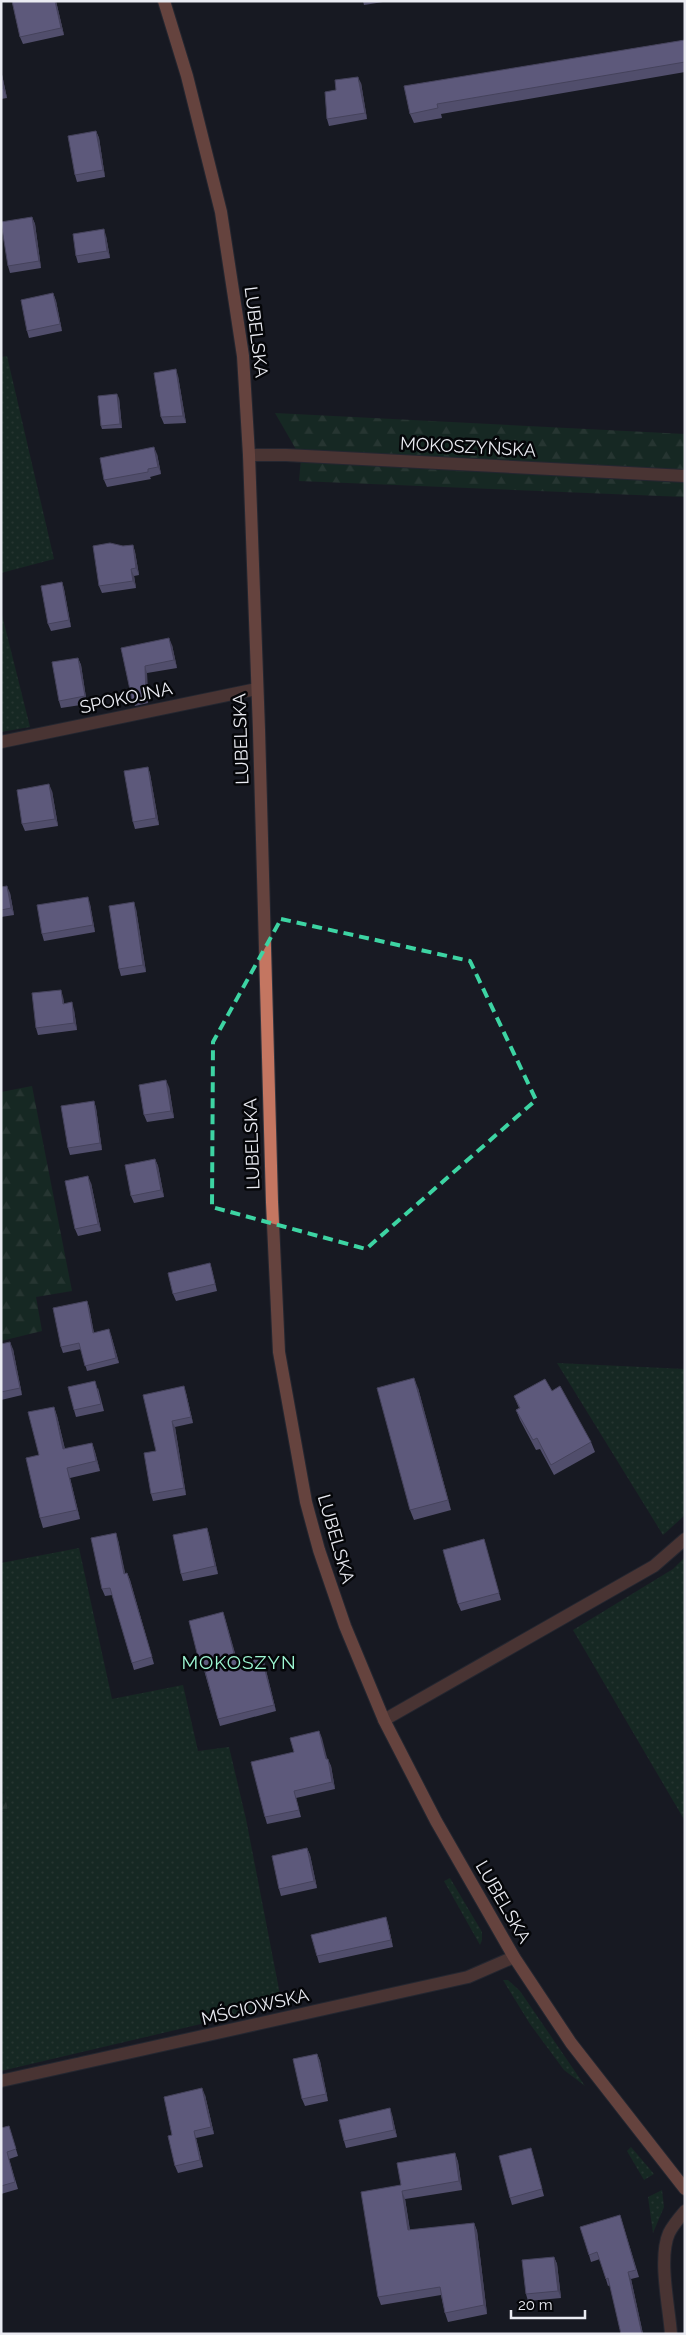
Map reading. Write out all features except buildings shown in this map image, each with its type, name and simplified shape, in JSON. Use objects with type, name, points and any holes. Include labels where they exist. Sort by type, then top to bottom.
[{"type":"main road","name":"LUBELSKA","points":[[164,1],[187,76],[221,212],[243,356],[249,455],[272,1202],[279,1352],[296,1451],[318,1550],[344,1626],[384,1720],[436,1821],[514,1956],[571,2044],[685,2189]]},
{"type":"street","name":"MOKOSZYŃSKA","points":[[249,455],[286,455],[685,476]]},
{"type":"street","name":"SPOKOJNA","points":[[1,742],[257,689]]},
{"type":"street","points":[[384,1720],[654,1566],[685,1539]]},
{"type":"street","name":"MŚCIOWSKA","points":[[1,2081],[468,1977],[514,1956]]},
{"type":"street","points":[[671,2334],[665,2262],[666,2243],[675,2223],[685,2211]]},
{"type":"highlighted area","points":[[281,919],[470,961],[536,1100],[366,1249],[212,1207],[213,1042]]},
{"type":"green space","points":[[7,356],[54,559],[1,573],[1,357]]},
{"type":"green space","points":[[275,413],[685,434],[685,497],[299,481],[301,458]]},
{"type":"green space","points":[[1,611],[30,727],[1,732]]},
{"type":"green space","points":[[32,1086],[72,1291],[36,1297],[42,1331],[1,1341],[1,1092]]},
{"type":"green space","points":[[557,1363],[685,1369],[685,1515],[663,1535]]},
{"type":"green space","points":[[79,1548],[112,1699],[183,1685],[198,1751],[229,1747],[246,1819],[282,2005],[1,2071],[1,1812],[8,1811],[1,1775],[1,1563]]},
{"type":"green space","points":[[685,1557],[685,1821],[573,1630],[673,1569]]},
{"type":"green space","points":[[1,1775],[8,1811],[1,1812]]},
{"type":"green space","points":[[450,1878],[482,1932],[480,1945],[444,1881]]},
{"type":"green space","points":[[503,1980],[508,1980],[520,1991],[585,2086],[564,2070],[530,2024]]},
{"type":"green space","points":[[631,2147],[654,2174],[644,2180],[627,2151]]},
{"type":"green space","points":[[662,2190],[664,2207],[653,2233],[648,2197]]},
{"type":"district","name":"MOKOSZYN","points":[[239,1662]]}]
